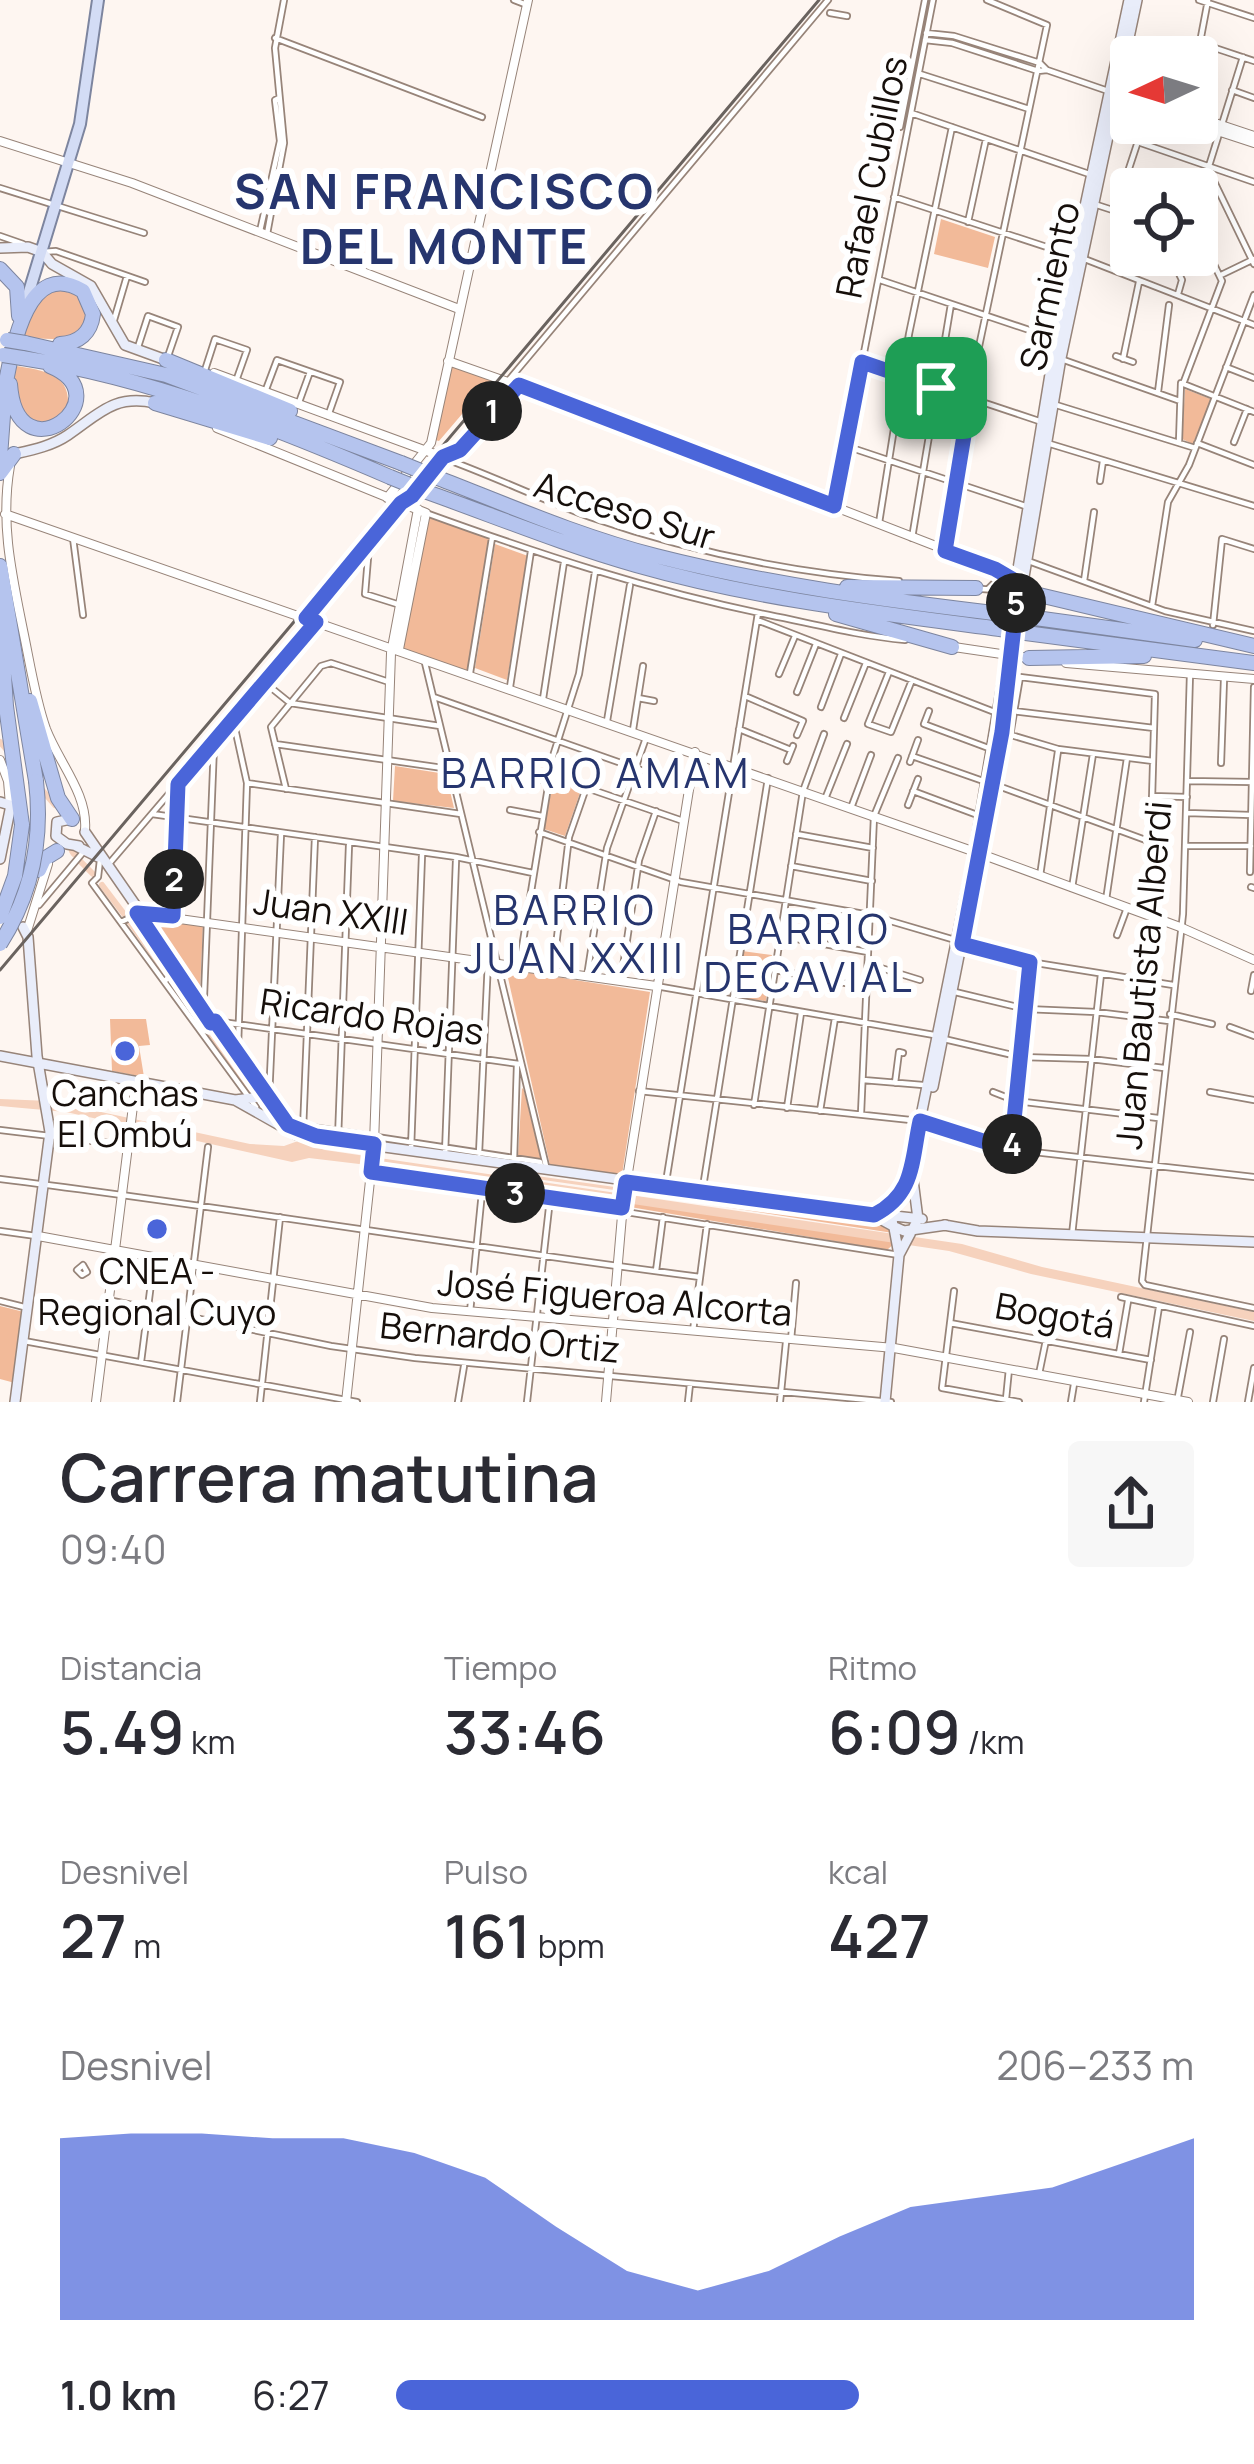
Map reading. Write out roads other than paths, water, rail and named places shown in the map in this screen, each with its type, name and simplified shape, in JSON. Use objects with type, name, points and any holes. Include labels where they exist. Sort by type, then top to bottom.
[{"type":"highway","points":[[0,269],[12,278],[20,295],[7,363],[6,462]]},
{"type":"highway","points":[[7,363],[55,368],[69,378],[75,402],[63,423],[44,430],[24,422],[13,403],[7,363],[23,313],[47,288],[63,284],[83,291],[93,314],[77,342],[7,363]]},
{"type":"highway","points":[[166,360],[330,428],[364,449]]},
{"type":"highway","name":"Acceso Sur","points":[[7,363],[166,376],[624,546],[781,584],[1001,622]]},
{"type":"highway","name":"Acceso Sur","points":[[7,363],[95,371],[165,390],[343,457],[419,494],[609,557],[708,584],[860,611],[1001,622]]},
{"type":"highway","points":[[155,403],[343,457]]},
{"type":"highway","points":[[624,546],[817,586],[982,589]]},
{"type":"highway","points":[[0,566],[17,867],[2,904]]},
{"type":"highway","points":[[708,584],[824,610],[952,647]]},
{"type":"highway","points":[[1016,603],[1252,655]]},
{"type":"highway","name":"Acceso Sur","points":[[1001,622],[1016,603],[1252,655]]},
{"type":"highway","points":[[0,948],[23,900],[39,830],[37,788],[3,614]]},
{"type":"highway","points":[[3,614],[58,798],[77,824]]},
{"type":"highway","points":[[1029,658],[1252,655]]},
{"type":"highway","points":[[0,929],[20,888],[32,824],[16,685]]},
{"type":"highway","points":[[0,948],[19,926],[44,859],[69,846]]},
{"type":"main road","points":[[23,313],[92,100],[101,0]]},
{"type":"main road","name":"Sarmiento","points":[[1126,36],[1133,0]]},
{"type":"main road","name":"Sarmiento","points":[[1090,203],[1091,175],[1110,107]]},
{"type":"main road","name":"Sarmiento","points":[[1042,442],[1042,422],[1110,111]]},
{"type":"main road","points":[[0,248],[28,247],[42,252],[49,262],[96,292],[125,344],[166,360]]},
{"type":"main road","points":[[66,272],[63,264],[69,257]]},
{"type":"main road","name":"Sarmiento","points":[[977,853],[992,749],[1002,732],[997,713],[1042,442],[1053,404],[1056,339],[1078,257]]},
{"type":"main road","points":[[66,272],[81,262]]},
{"type":"main road","points":[[6,462],[54,442],[112,403],[155,403]]},
{"type":"main road","name":"Sarmiento","points":[[887,1401],[908,1180],[1002,732],[1008,656]]},
{"type":"main road","points":[[14,811],[77,824]]},
{"type":"main road","points":[[14,811],[104,862]]},
{"type":"main road","points":[[0,860],[14,811]]},
{"type":"main road","points":[[69,846],[58,820],[77,824],[104,862],[131,917],[204,1003],[212,1022],[238,1053],[255,1101],[276,1126],[316,1136],[338,1135],[373,1155],[411,1146],[514,1161],[624,1196],[665,1188],[874,1215],[903,1229],[946,1226],[1254,1243]]},
{"type":"main road","points":[[69,846],[83,843],[77,824]]},
{"type":"main road","points":[[131,917],[149,930],[212,1022],[256,1088],[255,1101]]},
{"type":"main road","points":[[0,1385],[16,1393],[50,1136],[25,929]]},
{"type":"main road","name":"Sarmiento","points":[[903,1229],[916,1204],[914,1177],[927,1085],[953,991],[959,943]]},
{"type":"main road","points":[[0,1056],[255,1101],[316,1136]]},
{"type":"main road","points":[[903,1229],[905,1199],[946,1226]]},
{"type":"main road","points":[[874,1215],[903,1229]]},
{"type":"street","points":[[263,233],[280,141],[275,38],[284,0]]},
{"type":"street","points":[[387,498],[428,449],[527,2],[514,0]]},
{"type":"street","points":[[506,395],[508,381],[828,0]]},
{"type":"street","points":[[900,127],[929,0]]},
{"type":"street","name":"Rafael Cubillos","points":[[834,506],[926,36],[929,0]]},
{"type":"street","points":[[945,551],[986,315],[1047,25],[987,0]]},
{"type":"street","points":[[1198,0],[1254,19]]},
{"type":"street","points":[[1201,36],[1208,2]]},
{"type":"street","points":[[830,13],[847,16]]},
{"type":"street","points":[[926,36],[1110,92]]},
{"type":"street","points":[[275,38],[482,117]]},
{"type":"street","points":[[1218,49],[1254,61]]},
{"type":"street","points":[[1221,275],[1253,261],[1208,165],[1243,57]]},
{"type":"street","points":[[918,74],[1029,109]]},
{"type":"street","points":[[1232,90],[1254,98]]},
{"type":"street","points":[[910,113],[1091,175]]},
{"type":"street","points":[[879,525],[917,292],[952,127]]},
{"type":"street","points":[[1220,128],[1254,140]]},
{"type":"street","points":[[968,222],[986,139]]},
{"type":"street","points":[[0,140],[459,309]]},
{"type":"street","points":[[1144,144],[1254,182]]},
{"type":"street","points":[[0,188],[144,233]]},
{"type":"street","points":[[894,196],[1078,257],[1254,325]]},
{"type":"street","points":[[1090,203],[1110,209]]},
{"type":"street","points":[[0,236],[28,247]]},
{"type":"street","points":[[42,252],[56,250],[145,282]]},
{"type":"street","points":[[1179,442],[1182,383],[1212,309],[1221,275],[1218,269]]},
{"type":"street","points":[[112,326],[127,276]]},
{"type":"street","points":[[1178,295],[1180,276]]},
{"type":"street","points":[[878,279],[1056,339]]},
{"type":"street","points":[[1133,362],[1120,357],[1140,280]]},
{"type":"street","points":[[1152,606],[1168,502],[1196,446],[1254,295]]},
{"type":"street","points":[[912,538],[951,304]]},
{"type":"street","points":[[1158,392],[1169,305]]},
{"type":"street","points":[[137,350],[148,316],[178,327],[166,360],[428,449],[593,518],[723,557],[827,574],[982,589],[1016,603]]},
{"type":"street","points":[[205,370],[215,339],[247,350],[236,380]]},
{"type":"street","points":[[1057,357],[1180,400]]},
{"type":"street","points":[[265,392],[277,360],[340,382],[328,416]]},
{"type":"street","points":[[448,361],[995,569],[1016,603]]},
{"type":"street","points":[[862,362],[1042,422]]},
{"type":"street","points":[[1226,367],[1254,378]]},
{"type":"street","points":[[298,405],[310,371]]},
{"type":"street","points":[[1182,383],[1251,410],[1234,442]]},
{"type":"street","points":[[457,462],[460,450],[519,385]]},
{"type":"street","points":[[155,403],[492,538],[758,617],[1008,656],[1119,670],[1190,671],[1254,683],[1250,872]]},
{"type":"street","points":[[1053,404],[1254,464]]},
{"type":"street","points":[[1042,442],[1254,506]]},
{"type":"street","points":[[846,446],[1032,508]]},
{"type":"street","points":[[255,1101],[200,1030],[131,917],[95,880],[104,862],[152,814],[264,682],[401,503],[419,494],[443,457],[460,450]]},
{"type":"street","points":[[1100,482],[1103,461]]},
{"type":"street","points":[[6,462],[10,575],[44,721],[59,760],[86,806],[77,824]]},
{"type":"street","points":[[24,1341],[350,1401],[373,1155],[389,682],[422,511],[419,494]]},
{"type":"street","points":[[395,648],[422,511]]},
{"type":"street","points":[[1084,581],[1094,512]]},
{"type":"street","points":[[5,514],[803,790],[1180,927],[1254,960]]},
{"type":"street","points":[[74,538],[83,614]]},
{"type":"street","points":[[470,673],[492,538]]},
{"type":"street","points":[[1213,625],[1222,539],[1254,549]]},
{"type":"street","points":[[368,543],[365,594],[400,605]]},
{"type":"street","points":[[510,687],[531,551]]},
{"type":"street","points":[[1023,559],[1152,606],[1213,625],[1254,631]]},
{"type":"street","points":[[543,699],[564,562]]},
{"type":"street","points":[[982,589],[996,582],[995,569]]},
{"type":"street","points":[[519,966],[556,741],[581,666],[595,572]]},
{"type":"street","points":[[607,722],[630,582]]},
{"type":"street","points":[[758,617],[795,636],[997,713]]},
{"type":"street","points":[[665,1188],[758,617]]},
{"type":"street","points":[[778,674],[795,636]]},
{"type":"street","points":[[797,692],[816,644]]},
{"type":"street","points":[[821,706],[841,654]]},
{"type":"street","points":[[423,657],[545,1170]]},
{"type":"street","points":[[286,789],[272,725],[326,663],[389,682]]},
{"type":"street","points":[[844,718],[866,663]]},
{"type":"street","points":[[633,730],[644,666]]},
{"type":"street","name":"Juan Bautista Alberdi","points":[[1190,671],[1180,927],[1143,1283],[1254,1308]]},
{"type":"street","points":[[889,672],[868,724],[891,732],[912,680]]},
{"type":"street","points":[[1221,763],[1224,675]]},
{"type":"street","name":"Sarmiento","points":[[1002,732],[1013,711],[1018,678],[1155,694],[1154,728]]},
{"type":"street","points":[[264,682],[290,703],[440,726]]},
{"type":"street","points":[[745,696],[802,721],[797,735]]},
{"type":"street","points":[[434,698],[689,787]]},
{"type":"street","points":[[638,698],[654,701]]},
{"type":"street","points":[[929,711],[924,724],[992,749]]},
{"type":"street","points":[[1013,711],[1154,728],[1150,869]]},
{"type":"street","points":[[233,719],[247,783],[238,1053]]},
{"type":"street","points":[[739,729],[792,748],[787,761]]},
{"type":"street","points":[[1002,732],[1058,749],[1153,761]]},
{"type":"street","points":[[754,1105],[803,790],[824,734]]},
{"type":"street","points":[[587,976],[605,856],[647,735]]},
{"type":"street","points":[[918,740],[911,759],[1151,842]]},
{"type":"street","points":[[204,1003],[214,741]]},
{"type":"street","points":[[274,744],[451,769]]},
{"type":"street","points":[[825,799],[847,744]]},
{"type":"street","points":[[1040,876],[1058,749]]},
{"type":"street","points":[[606,1402],[624,1196],[695,752]]},
{"type":"street","points":[[1072,888],[1094,754]]},
{"type":"street","points":[[851,808],[872,755]]},
{"type":"street","points":[[861,1114],[874,816],[898,758]]},
{"type":"street","points":[[1106,900],[1127,758]]},
{"type":"street","points":[[1,763],[14,811]]},
{"type":"street","points":[[510,774],[586,788],[683,821]]},
{"type":"street","points":[[702,1193],[768,778]]},
{"type":"street","points":[[908,806],[918,778]]},
{"type":"street","points":[[1187,781],[1252,782]]},
{"type":"street","points":[[247,783],[461,814]]},
{"type":"street","points":[[173,916],[178,784]]},
{"type":"street","points":[[553,971],[568,843],[586,788]]},
{"type":"street","points":[[913,791],[980,816]]},
{"type":"street","points":[[1152,796],[1187,797]]},
{"type":"street","points":[[510,810],[542,816]]},
{"type":"street","points":[[621,980],[638,867],[656,812]]},
{"type":"street","points":[[152,814],[457,857],[533,873]]},
{"type":"street","points":[[1187,814],[1251,815]]},
{"type":"street","points":[[255,1101],[272,1029],[280,832]]},
{"type":"street","points":[[539,832],[673,879],[870,915],[1030,962],[1173,985]]},
{"type":"street","points":[[796,834],[873,848]]},
{"type":"street","points":[[315,837],[301,1128],[338,1135],[349,842]]},
{"type":"street","points":[[32,915],[48,865],[69,846]]},
{"type":"street","points":[[25,929],[69,846]]},
{"type":"street","points":[[1186,846],[1251,846]]},
{"type":"street","points":[[411,1146],[422,853]]},
{"type":"street","points":[[445,1151],[457,857]]},
{"type":"street","points":[[791,866],[872,881]]},
{"type":"street","points":[[1117,935],[1127,908]]},
{"type":"street","name":"Juan XXIII","points":[[131,917],[173,916],[621,980],[940,1037],[1021,1057],[1164,1068]]},
{"type":"street","points":[[781,936],[868,952]]},
{"type":"street","points":[[166,955],[168,978]]},
{"type":"street","points":[[479,1156],[492,962]]},
{"type":"street","points":[[1011,1150],[1030,962]]},
{"type":"street","points":[[868,964],[920,980]]},
{"type":"street","points":[[775,970],[867,987]]},
{"type":"street","points":[[1072,1235],[1101,974]]},
{"type":"street","points":[[1251,992],[1254,975]]},
{"type":"street","points":[[953,991],[1026,1010],[1212,1024]]},
{"type":"street","points":[[787,1108],[802,1011]]},
{"type":"street","points":[[820,1111],[835,1018]]},
{"type":"street","points":[[200,1030],[212,1022]]},
{"type":"street","name":"Ricardo Rojas","points":[[212,1022],[520,1064]]},
{"type":"street","points":[[1230,1027],[1254,1036]]},
{"type":"street","points":[[895,1083],[898,1052],[903,1052]]},
{"type":"street","points":[[514,1161],[520,1064]]},
{"type":"street","points":[[863,1080],[927,1085]]},
{"type":"street","points":[[96,1402],[136,1082]]},
{"type":"street","points":[[639,1091],[922,1121],[1011,1150],[1254,1177]]},
{"type":"street","points":[[1210,1091],[1254,1100]]},
{"type":"street","points":[[993,1092],[1016,1101],[1159,1118]]},
{"type":"street","points":[[0,1130],[126,1145]]},
{"type":"street","points":[[177,1402],[208,1148]]},
{"type":"street","points":[[373,1155],[482,1190],[550,1198],[624,1196],[664,1215],[707,1222],[903,1229]]},
{"type":"street","points":[[0,1179],[365,1227],[476,1249],[700,1276]]},
{"type":"street","points":[[470,1312],[482,1190]]},
{"type":"street","points":[[527,1402],[550,1198]]},
{"type":"street","points":[[656,1271],[664,1215]]},
{"type":"street","points":[[260,1402],[280,1216]]},
{"type":"street","points":[[694,1331],[707,1222]]},
{"type":"street","points":[[0,1232],[38,1237]]},
{"type":"street","name":"José Figueroa Alcorta","points":[[38,1237],[470,1312],[890,1348],[1181,1401]]},
{"type":"street","points":[[141,1362],[154,1258]]},
{"type":"street","points":[[780,1402],[796,1283]]},
{"type":"street","points":[[953,1291],[942,1388],[1018,1402]]},
{"type":"street","points":[[1119,1354],[1125,1298],[1254,1326]]},
{"type":"street","name":"Bernardo Ortiz","points":[[108,1300],[465,1364],[887,1401]]},
{"type":"street","points":[[0,1301],[28,1308]]},
{"type":"street","points":[[1145,1398],[1160,1306]]},
{"type":"street","name":"Bogotá","points":[[950,1323],[1150,1360]]},
{"type":"street","points":[[1181,1401],[1190,1332]]},
{"type":"street","points":[[1213,1402],[1224,1339]]},
{"type":"street","points":[[1039,1374],[1046,1340]]},
{"type":"street","points":[[458,1402],[465,1364]]},
{"type":"street","points":[[1248,1402],[1254,1368]]},
{"type":"street","points":[[1006,1401],[1010,1369]]},
{"type":"street","points":[[1071,1402],[1075,1381]]},
{"type":"street","points":[[688,1402],[690,1384]]},
{"type":"waterway","points":[[0,742],[8,751]]},
{"type":"waterway","points":[[42,790],[55,805]]},
{"type":"waterway","points":[[79,860],[93,874]]},
{"type":"waterway","points":[[102,885],[124,914]]},
{"type":"waterway","points":[[129,921],[167,974]]},
{"type":"waterway","points":[[173,981],[203,1023]]},
{"type":"waterway","points":[[207,1029],[251,1091]]},
{"type":"waterway","points":[[528,1180],[618,1189],[620,1194]]},
{"type":"tram line","points":[[0,970],[819,0]]},
{"type":"place","name":"Canchas El Ombú","points":[[125,1051]]},
{"type":"place","name":"CNEA - Regional Cuyo","points":[[157,1229]]},
{"type":"district","name":"SAN FRANCISCO DEL MONTE","points":[[445,218]]},
{"type":"district","name":"BARRIO AMAM","points":[[596,772]]},
{"type":"district","name":"BARRIO JUAN XXIII","points":[[575,933]]},
{"type":"district","name":"BARRIO DECAVIAL","points":[[809,952]]}]
